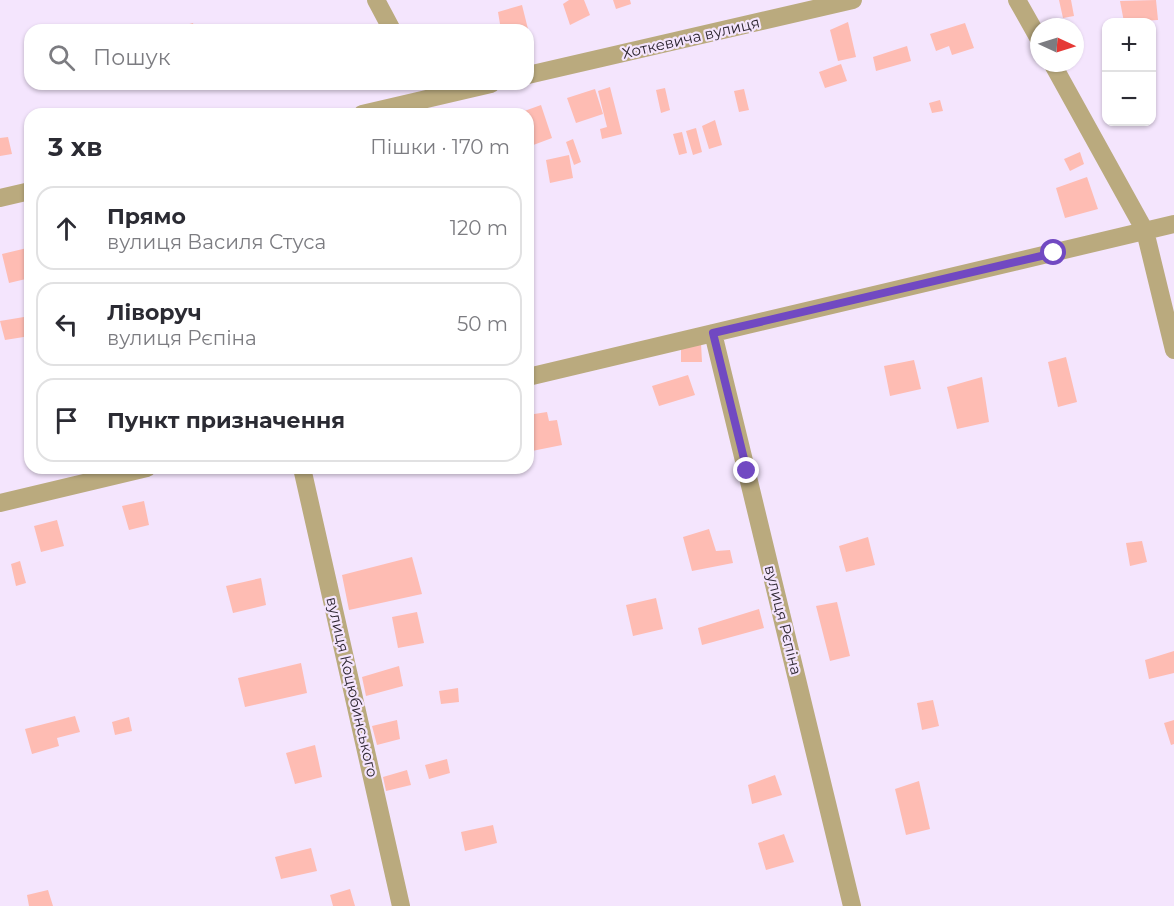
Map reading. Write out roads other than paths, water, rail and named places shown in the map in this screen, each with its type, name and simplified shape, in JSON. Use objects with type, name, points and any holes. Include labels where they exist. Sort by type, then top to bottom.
[{"type":"street","points":[[376,0],[389,24]]},
{"type":"street","name":"Хоткевича вулиця","points":[[534,74],[853,0]]},
{"type":"street","points":[[1017,0],[1030,23]]},
{"type":"street","points":[[1057,72],[1146,231],[1174,350]]},
{"type":"street","points":[[378,108],[425,91]]},
{"type":"street","points":[[0,198],[24,192]]},
{"type":"street","points":[[534,376],[1174,224]]},
{"type":"street","name":"вулиця Рєпіна","points":[[713,333],[852,906]]},
{"type":"street","points":[[0,503],[122,474]]},
{"type":"street","name":"вулиця Коцюбинського","points":[[304,474],[401,906]]}]
